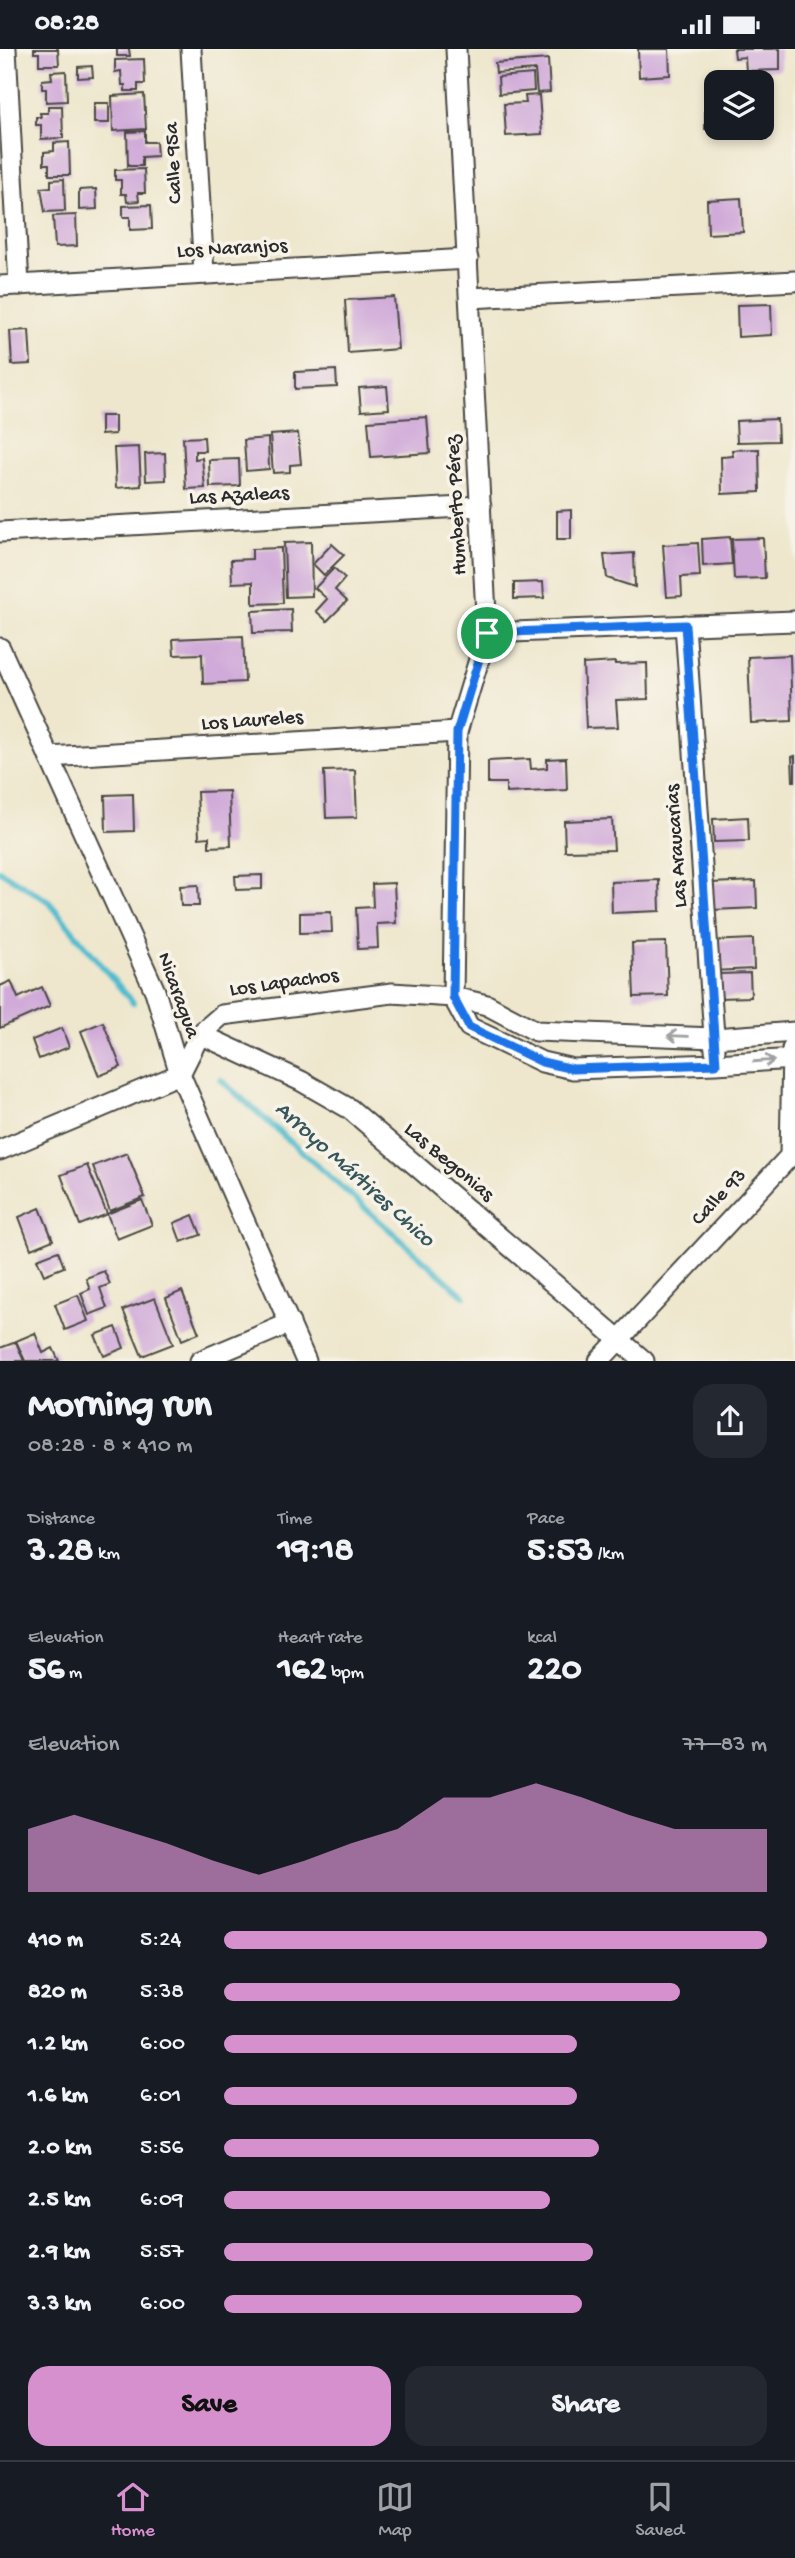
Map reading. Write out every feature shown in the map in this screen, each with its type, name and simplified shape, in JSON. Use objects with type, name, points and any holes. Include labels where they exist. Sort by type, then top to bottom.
[{"type":"street","points":[[6,49],[10,286]]},
{"type":"street","name":"Calle 95a","points":[[191,49],[204,274]]},
{"type":"street","name":"Humberto Pérez","points":[[453,997],[457,732],[487,633],[456,49]]},
{"type":"street","name":"Los Naranjos","points":[[10,286],[468,259]]},
{"type":"street","points":[[470,297],[795,281]]},
{"type":"street","name":"Las Azaleas","points":[[0,532],[481,506]]},
{"type":"street","points":[[487,633],[795,621]]},
{"type":"street","name":"Las Araucarias","points":[[685,625],[716,1064]]},
{"type":"street","name":"Nicaragua","points":[[0,648],[155,991],[180,1074],[306,1361]]},
{"type":"street","name":"Los Laureles","points":[[49,757],[457,732]]},
{"type":"street","name":"Los Lapachos","points":[[180,1074],[200,1034],[222,1015],[391,993],[453,997],[487,1005],[536,1031],[714,1038],[794,1033]]},
{"type":"street","points":[[453,997],[469,1027],[542,1062],[573,1069],[793,1059]]},
{"type":"street","name":"Calle 93","points":[[599,1361],[793,1158],[794,1033]]},
{"type":"street","name":"Las Begonias","points":[[200,1034],[301,1081],[350,1109],[644,1361]]},
{"type":"street","points":[[0,1150],[180,1074]]},
{"type":"street","points":[[200,1361],[289,1323]]},
{"type":"building","points":[[34,49],[58,49],[59,65],[39,65],[39,53],[34,53]]},
{"type":"building","points":[[117,49],[129,49],[130,56],[117,56]]},
{"type":"building","points":[[638,49],[669,49],[670,75],[639,77]]},
{"type":"building","points":[[734,49],[780,49],[780,70],[746,70],[745,57],[735,58]]},
{"type":"building","points":[[144,59],[145,84],[138,84],[138,91],[125,91],[121,71],[115,72],[115,60]]},
{"type":"building","points":[[548,59],[550,92],[537,93],[535,70],[496,73],[495,63]]},
{"type":"building","points":[[92,66],[93,77],[78,78],[78,67]]},
{"type":"building","points":[[66,71],[67,101],[46,102],[46,89],[42,89],[42,80],[52,79],[51,72]]},
{"type":"building","points":[[533,74],[534,91],[499,94],[498,77]]},
{"type":"building","points":[[144,94],[146,129],[113,131],[112,96]]},
{"type":"building","points":[[539,95],[542,134],[506,136],[504,104],[526,103],[525,96]]},
{"type":"building","points":[[94,103],[109,103],[109,123],[94,123]]},
{"type":"building","points":[[48,106],[62,106],[63,138],[41,139],[41,125],[36,125],[36,117],[41,117],[40,113],[48,113]]},
{"type":"building","points":[[145,131],[145,142],[156,142],[157,156],[142,157],[142,166],[128,166],[127,132]]},
{"type":"building","points":[[69,142],[70,175],[49,175],[49,164],[44,164],[44,152],[54,151],[54,143]]},
{"type":"building","points":[[144,169],[145,193],[138,193],[139,201],[127,202],[126,194],[121,194],[121,180],[115,180],[115,170]]},
{"type":"building","points":[[64,179],[65,211],[45,212],[41,188],[51,187],[51,180]]},
{"type":"building","points":[[96,189],[97,209],[79,210],[79,190]]},
{"type":"building","points":[[741,198],[743,232],[708,234],[707,200]]},
{"type":"building","points":[[151,205],[152,229],[130,230],[130,217],[123,217],[123,206]]},
{"type":"building","points":[[76,215],[77,246],[55,247],[53,216]]},
{"type":"building","points":[[394,297],[398,349],[348,353],[345,300]]},
{"type":"building","points":[[771,304],[772,335],[738,337],[737,305]]},
{"type":"building","points":[[29,330],[31,364],[12,365],[10,331]]},
{"type":"building","points":[[336,370],[337,387],[295,389],[295,372]]},
{"type":"building","points":[[387,386],[389,409],[361,411],[359,388]]},
{"type":"building","points":[[101,416],[115,416],[115,434],[101,435]]},
{"type":"building","points":[[427,417],[430,453],[371,457],[368,421]]},
{"type":"building","points":[[777,419],[778,441],[737,442],[736,421]]},
{"type":"building","points":[[298,433],[301,464],[290,465],[290,472],[273,473],[270,435]]},
{"type":"building","points":[[204,437],[205,451],[195,451],[195,459],[202,458],[205,488],[186,489],[183,438]]},
{"type":"building","points":[[268,438],[269,469],[246,471],[244,440]]},
{"type":"building","points":[[139,447],[141,486],[116,488],[114,448]]},
{"type":"building","points":[[759,449],[760,492],[722,494],[721,457],[733,456],[732,450]]},
{"type":"building","points":[[165,453],[166,480],[146,481],[145,454]]},
{"type":"building","points":[[239,459],[240,486],[210,487],[209,460]]},
{"type":"building","points":[[571,510],[571,539],[557,539],[557,511]]},
{"type":"building","points":[[730,537],[732,564],[703,566],[702,539]]},
{"type":"building","points":[[763,538],[765,578],[734,579],[732,539]]},
{"type":"building","points":[[311,542],[312,596],[286,597],[284,543]]},
{"type":"building","points":[[698,543],[700,576],[681,577],[682,596],[667,597],[663,545]]},
{"type":"building","points":[[332,544],[344,555],[324,575],[313,564]]},
{"type":"building","points":[[281,548],[283,603],[253,604],[253,582],[232,583],[231,560],[252,559],[252,549]]},
{"type":"building","points":[[634,553],[635,587],[607,578],[604,555]]},
{"type":"building","points":[[334,568],[345,578],[335,590],[347,601],[327,621],[316,611],[327,599],[315,588]]},
{"type":"building","points":[[543,582],[544,598],[514,599],[514,583]]},
{"type":"building","points":[[291,609],[292,632],[253,633],[252,611]]},
{"type":"building","points":[[243,636],[245,682],[203,684],[202,654],[174,655],[173,639]]},
{"type":"building","points":[[790,655],[792,721],[751,723],[748,657]]},
{"type":"building","points":[[647,663],[648,699],[616,700],[618,727],[586,728],[583,664]]},
{"type":"building","points":[[795,756],[795,781],[793,781],[792,757]]},
{"type":"building","points":[[566,758],[567,790],[506,793],[506,783],[488,783],[488,761],[530,759],[531,769],[547,768],[547,759]]},
{"type":"building","points":[[355,770],[357,817],[326,818],[324,771]]},
{"type":"building","points":[[229,791],[231,846],[209,847],[209,837],[199,838],[197,792]]},
{"type":"building","points":[[133,794],[134,831],[106,832],[105,795]]},
{"type":"building","points":[[748,817],[749,841],[714,842],[713,819]]},
{"type":"building","points":[[612,819],[614,850],[565,851],[564,821]]},
{"type":"building","points":[[262,875],[262,889],[236,890],[235,876]]},
{"type":"building","points":[[659,880],[660,911],[612,913],[611,882]]},
{"type":"building","points":[[756,881],[757,908],[712,910],[711,883]]},
{"type":"building","points":[[394,883],[396,923],[377,924],[378,948],[358,949],[356,908],[373,907],[372,884]]},
{"type":"building","points":[[198,885],[199,906],[181,906],[180,886]]},
{"type":"building","points":[[331,912],[332,932],[300,933],[300,913]]},
{"type":"building","points":[[753,939],[754,969],[711,971],[710,941]]},
{"type":"building","points":[[666,942],[668,996],[634,997],[632,943]]},
{"type":"building","points":[[750,973],[751,997],[720,998],[719,974]]},
{"type":"building","points":[[11,981],[18,998],[42,987],[50,1006],[0,1028],[0,986]]},
{"type":"building","points":[[103,1022],[121,1067],[99,1076],[81,1031]]},
{"type":"building","points":[[62,1028],[69,1047],[39,1059],[32,1040]]},
{"type":"building","points":[[127,1153],[145,1197],[110,1211],[93,1166]]},
{"type":"building","points":[[87,1165],[107,1214],[80,1225],[61,1175]]},
{"type":"building","points":[[142,1200],[152,1225],[117,1239],[107,1214]]},
{"type":"building","points":[[40,1208],[53,1240],[31,1249],[19,1217]]},
{"type":"building","points":[[193,1215],[201,1235],[181,1242],[174,1223]]},
{"type":"building","points":[[58,1251],[64,1267],[44,1275],[37,1259]]},
{"type":"building","points":[[104,1271],[110,1284],[100,1288],[107,1308],[89,1315],[81,1293],[90,1289],[86,1278]]},
{"type":"building","points":[[182,1291],[199,1333],[182,1340],[166,1298]]},
{"type":"building","points":[[78,1295],[88,1321],[65,1330],[55,1304]]},
{"type":"building","points":[[155,1298],[173,1344],[142,1356],[123,1310]]},
{"type":"building","points":[[116,1327],[124,1348],[104,1356],[95,1335]]},
{"type":"building","points":[[35,1333],[43,1353],[53,1348],[59,1361],[25,1361],[16,1341]]},
{"type":"building","points":[[16,1342],[24,1361],[0,1361],[0,1348]]},
{"type":"waterway","name":"Arroyo Mártires Chico","points":[[0,871],[48,901],[133,1003]]},
{"type":"waterway","name":"Arroyo Mártires Chico","points":[[221,1080],[464,1296]]},
{"type":"route","points":[[685,625],[716,1064],[573,1069],[542,1062],[469,1027],[453,997],[457,732],[487,633],[685,625]]}]
